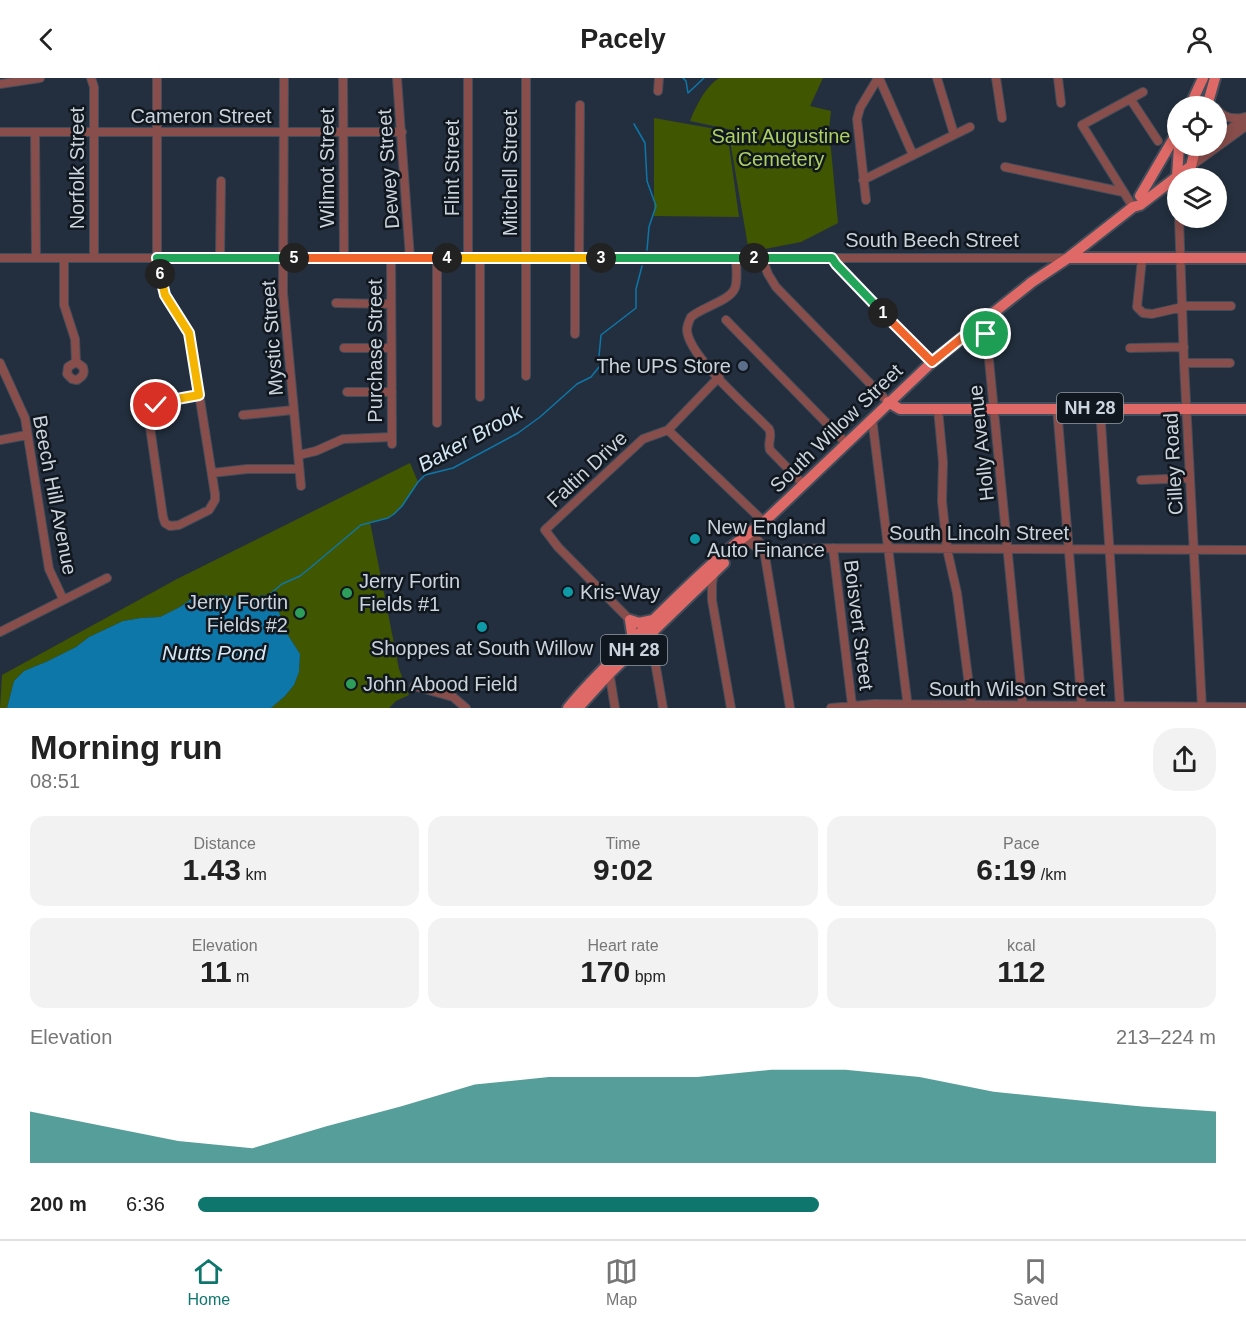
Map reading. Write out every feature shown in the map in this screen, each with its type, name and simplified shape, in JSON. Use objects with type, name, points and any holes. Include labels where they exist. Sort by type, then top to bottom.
[{"type":"main road","points":[[1198,96],[1210,80]]},
{"type":"main road","points":[[1208,96],[1210,80]]},
{"type":"main road","points":[[1140,196],[1167,150]]},
{"type":"main road","name":"South Willow Street","points":[[654,625],[696,590],[803,484],[932,362],[1032,282],[1068,258],[1133,207],[1140,196],[1167,181]]},
{"type":"main road","name":"South Willow Street","points":[[1133,207],[1140,205],[1167,184]]},
{"type":"main road","points":[[1085,245],[1091,259]]},
{"type":"main road","name":"South Beech Street","points":[[1068,258],[1246,258]]},
{"type":"main road","name":"NH 28","points":[[888,402],[900,409],[1246,409]]},
{"type":"main road","name":"South Willow Street","points":[[568,708],[749,537]]},
{"type":"main road","points":[[633,640],[630,620],[654,625]]},
{"type":"main road","name":"South Willow Street","points":[[578,708],[633,640],[644,635]]},
{"type":"street","points":[[5,82],[40,78]]},
{"type":"street","name":"Norfolk Street","points":[[91,78],[94,87],[94,258]]},
{"type":"street","points":[[157,78],[157,258],[165,295],[189,333],[215,494],[213,505],[204,513],[179,525],[167,525],[163,518],[150,415],[160,402],[199,395]]},
{"type":"street","name":"Mystic Street","points":[[284,78],[286,329],[301,486]]},
{"type":"street","name":"Wilmot Street","points":[[343,78],[344,259]]},
{"type":"street","name":"Dewey Street","points":[[397,78],[410,258]]},
{"type":"street","name":"Flint Street","points":[[468,78],[468,258]]},
{"type":"street","name":"Mitchell Street","points":[[526,78],[526,376]]},
{"type":"street","points":[[658,78],[658,91]]},
{"type":"street","points":[[879,78],[913,155]]},
{"type":"street","points":[[866,200],[857,119],[860,108],[879,78]]},
{"type":"street","points":[[938,78],[954,134]]},
{"type":"street","points":[[996,78],[1002,118]]},
{"type":"street","points":[[1058,78],[1062,103]]},
{"type":"street","points":[[1210,80],[1214,96]]},
{"type":"street","points":[[1133,207],[1082,126],[1143,92]]},
{"type":"street","points":[[1131,100],[1158,141]]},
{"type":"street","points":[[575,334],[580,105]]},
{"type":"street","points":[[1227,117],[1246,117]]},
{"type":"street","points":[[1227,131],[1246,117]]},
{"type":"street","points":[[1194,157],[1246,126]]},
{"type":"street","points":[[863,180],[970,127]]},
{"type":"street","name":"Cameron Street","points":[[0,132],[402,132]]},
{"type":"street","points":[[34,132],[36,258]]},
{"type":"street","points":[[1005,167],[1123,192]]},
{"type":"street","points":[[220,257],[221,181]]},
{"type":"street","name":"Cilley Road","points":[[1180,228],[1186,409],[1202,707]]},
{"type":"street","name":"South Beech Street","points":[[0,258],[1068,258]]},
{"type":"street","points":[[64,258],[64,305],[75,339],[76,362]]},
{"type":"street","name":"Purchase Street","points":[[299,455],[322,449],[343,439],[392,440],[391,258]]},
{"type":"street","points":[[436,258],[437,423]]},
{"type":"street","points":[[480,258],[480,397]]},
{"type":"street","points":[[762,258],[776,286],[888,402]]},
{"type":"street","points":[[832,258],[932,362]]},
{"type":"street","points":[[736,259],[736,285],[733,292],[728,297],[695,313],[690,319],[687,328],[691,343],[699,356],[718,377],[769,429],[770,450],[803,484]]},
{"type":"street","points":[[1142,259],[1137,307],[1140,312],[1152,314],[1182,307],[1231,306]]},
{"type":"street","points":[[336,303],[391,304]]},
{"type":"street","name":"Holly Avenue","points":[[985,319],[1023,707]]},
{"type":"street","points":[[726,320],[846,443]]},
{"type":"street","points":[[1130,348],[1184,347]]},
{"type":"street","points":[[344,348],[391,348]]},
{"type":"street","name":"Beech Hill Avenue","points":[[0,363],[22,411],[49,568],[63,599]]},
{"type":"street","points":[[1184,363],[1230,363]]},
{"type":"street","name":"Faltin Drive","points":[[630,620],[558,547],[545,530],[643,439],[668,430],[718,377]]},
{"type":"street","points":[[347,392],[392,392]]},
{"type":"street","points":[[1058,408],[1082,707]]},
{"type":"street","points":[[1100,408],[1120,706]]},
{"type":"street","points":[[938,409],[943,462],[942,501],[947,549],[957,593],[972,707]]},
{"type":"street","points":[[243,415],[293,410]]},
{"type":"street","points":[[872,418],[908,706]]},
{"type":"street","points":[[668,430],[764,522]]},
{"type":"street","points":[[0,440],[27,435]]},
{"type":"street","points":[[212,473],[238,469],[299,469]]},
{"type":"street","points":[[1141,480],[1190,478]]},
{"type":"street","name":"South Lincoln Street","points":[[749,537],[764,550],[833,548],[1246,550]]},
{"type":"street","name":"Boisvert Street","points":[[833,548],[852,705]]},
{"type":"street","points":[[764,550],[790,708]]},
{"type":"street","points":[[714,572],[711,587],[712,600],[731,708]]},
{"type":"street","points":[[0,632],[106,578]]},
{"type":"street","points":[[696,590],[706,591],[712,600]]},
{"type":"street","points":[[654,625],[652,640],[663,708]]},
{"type":"street","points":[[644,635],[655,661]]},
{"type":"street","points":[[609,669],[615,708]]},
{"type":"street","points":[[414,686],[453,697],[466,708]]},
{"type":"street","name":"South Wilson Street","points":[[837,708],[852,705],[1246,707]]},
{"type":"green space","name":"Saint Augustine Cemetery","points":[[719,78],[823,78],[810,106],[831,111],[829,129],[838,223],[801,242],[749,252],[728,129],[690,121],[705,92]]},
{"type":"green space","points":[[654,118],[727,131],[739,217],[654,216]]},
{"type":"green space","points":[[410,463],[418,482],[402,506],[388,518],[370,522],[399,669],[409,695],[396,701],[389,708],[271,708],[294,685],[299,672],[300,654],[286,632],[276,604],[269,595],[246,597],[214,595],[194,597],[160,617],[123,621],[89,637],[76,647],[24,671],[14,681],[7,708],[0,708],[2,675],[177,579]]},
{"type":"water","name":"Nutts Pond","points":[[214,595],[246,597],[269,595],[276,604],[286,632],[300,654],[299,672],[294,685],[271,708],[7,708],[14,681],[24,671],[76,647],[89,637],[123,621],[160,617],[194,597]]},
{"type":"waterway","name":"Baker Brook","points":[[683,78],[686,81],[688,93],[704,78]]},
{"type":"waterway","name":"Baker Brook","points":[[634,124],[645,143],[647,181],[656,206],[649,227],[647,250]]},
{"type":"waterway","name":"Baker Brook","points":[[599,356],[601,335],[636,308],[636,289],[642,266]]},
{"type":"waterway","name":"Baker Brook","points":[[269,595],[282,584],[300,576],[361,525],[388,518],[394,514],[425,475],[453,468],[518,433],[577,384],[591,377],[599,367]]},
{"type":"place","name":"The UPS Store","points":[[743,366]]},
{"type":"place","name":"New England Auto Finance","points":[[695,539]]},
{"type":"place","name":"Kris-Way","points":[[568,592]]},
{"type":"place","name":"Jerry Fortin Fields #1","points":[[347,593]]},
{"type":"place","name":"Jerry Fortin Fields #2","points":[[300,613]]},
{"type":"place","name":"Shoppes at South Willow","points":[[482,627]]},
{"type":"place","name":"John Abood Field","points":[[351,684]]},
{"type":"route","points":[[156,405],[160,402],[199,395],[189,333],[165,295],[157,258],[832,258],[932,362],[985,319],[986,334]]}]
